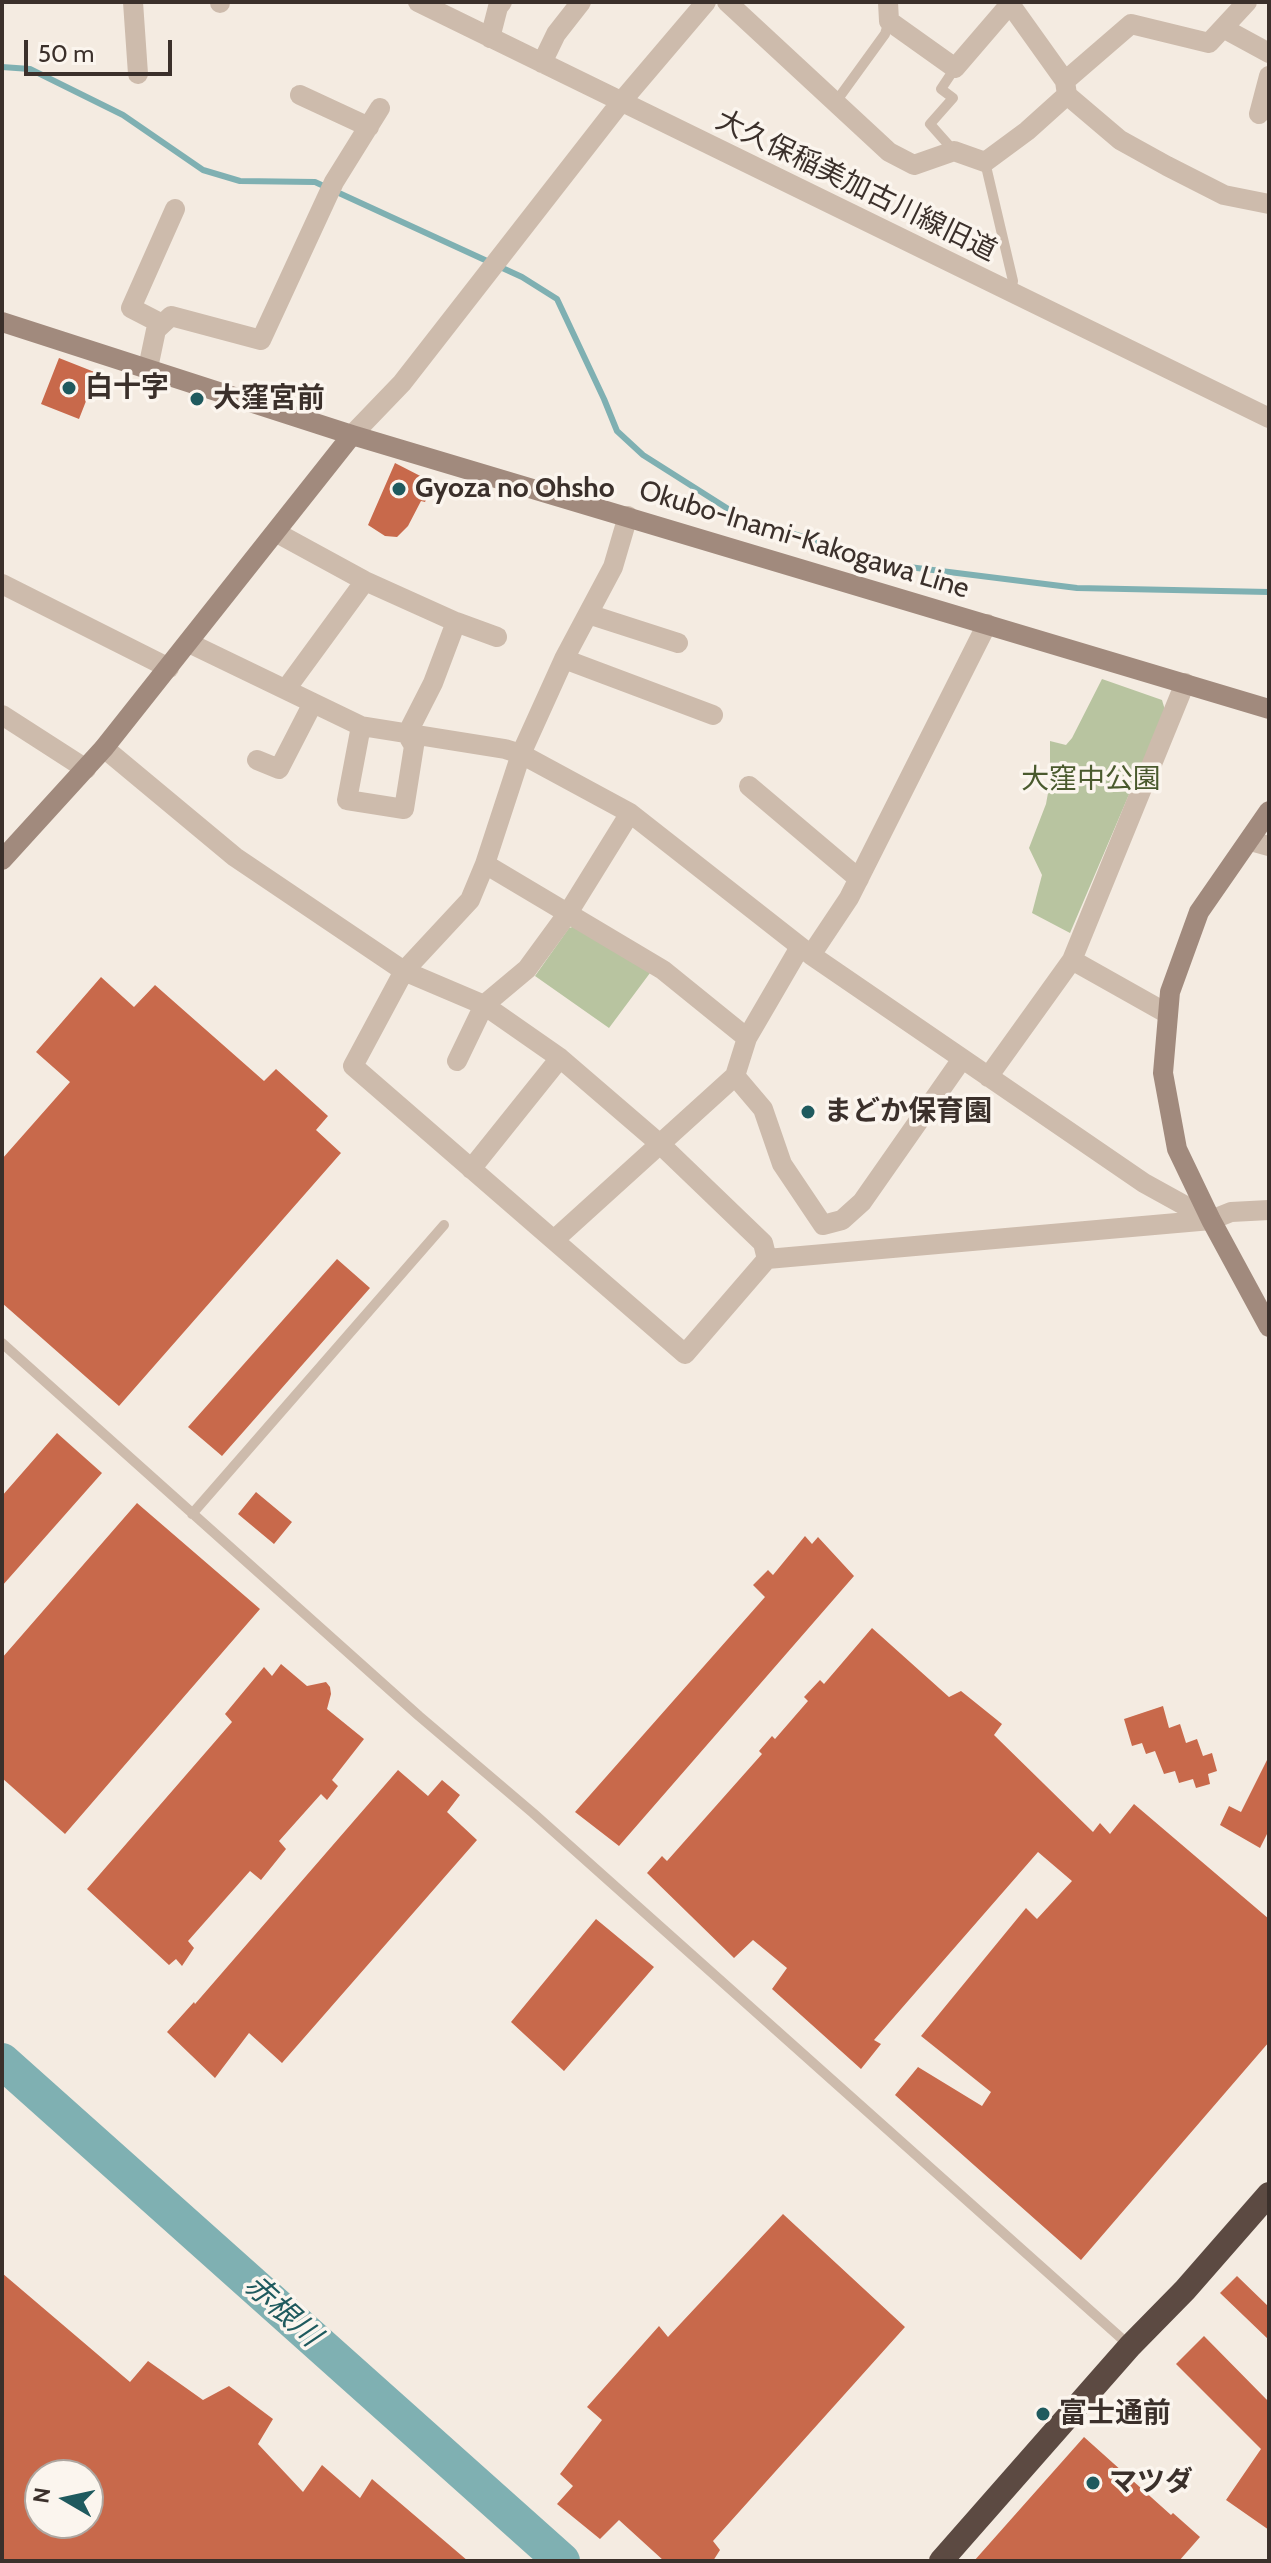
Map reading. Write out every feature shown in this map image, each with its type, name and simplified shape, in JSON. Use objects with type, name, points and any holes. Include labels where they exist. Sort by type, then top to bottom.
[{"type":"highway","points":[[941,2561],[1269,2194]]},
{"type":"main road","name":"Okubo-Inami-Kakogawa Line","points":[[2,322],[352,435],[1269,709]]},
{"type":"main road","points":[[2,860],[104,748],[352,435]]},
{"type":"main road","points":[[1269,811],[1260,844],[1199,912],[1170,992],[1163,1073],[1177,1149],[1269,1327]]},
{"type":"street","points":[[133,2],[138,74]]},
{"type":"street","points":[[490,38],[502,2]]},
{"type":"street","points":[[542,63],[556,34],[581,2]]},
{"type":"street","points":[[352,435],[402,383],[621,102],[706,2]]},
{"type":"street","points":[[727,2],[889,152],[914,165],[954,151],[985,162],[1027,131],[1131,24],[1209,43],[1247,2]]},
{"type":"street","points":[[888,11],[955,68],[1011,3],[1066,88],[1120,140],[1224,195],[1269,204]]},
{"type":"street","name":"大久保稲美加古川線旧道","points":[[427,4],[490,38],[1269,418]]},
{"type":"street","points":[[1223,28],[1269,53]]},
{"type":"street","points":[[1259,114],[1269,76]]},
{"type":"street","points":[[300,95],[369,127]]},
{"type":"street","points":[[148,368],[156,330],[171,316],[261,340],[331,190],[380,108]]},
{"type":"street","points":[[162,324],[131,308],[175,209]]},
{"type":"street","points":[[628,516],[613,567],[564,659],[521,754],[470,900],[404,971],[353,1066],[685,1354],[767,1259],[1211,1220],[1231,1212],[1269,1210]]},
{"type":"street","points":[[277,533],[365,581],[497,637]]},
{"type":"street","points":[[286,689],[365,581]]},
{"type":"street","points":[[2,584],[169,668]]},
{"type":"street","points":[[588,614],[678,643]]},
{"type":"street","points":[[407,734],[433,683],[456,622]]},
{"type":"street","points":[[554,1240],[735,1076],[747,1038],[805,951],[849,898],[987,624]]},
{"type":"street","points":[[189,643],[361,726],[521,754],[630,813],[805,951],[1144,1183],[1211,1220]]},
{"type":"street","points":[[564,659],[713,715]]},
{"type":"street","points":[[988,1077],[1072,960],[1185,683]]},
{"type":"street","points":[[257,760],[279,769],[313,703]]},
{"type":"street","points":[[2,715],[86,769]]},
{"type":"street","points":[[361,726],[347,800],[404,809],[414,746],[407,734]]},
{"type":"street","points":[[104,748],[235,857],[404,971],[484,1005],[560,1058],[660,1144],[763,1243],[767,1259]]},
{"type":"street","points":[[749,786],[859,879]]},
{"type":"street","points":[[457,1061],[484,1005],[527,969],[568,913],[630,813]]},
{"type":"street","points":[[485,864],[663,970],[747,1038]]},
{"type":"street","points":[[1072,960],[1168,1014]]},
{"type":"street","points":[[471,1169],[560,1058]]},
{"type":"street","points":[[735,1076],[763,1109],[782,1164],[823,1225],[842,1220],[862,1202],[962,1059]]},
{"type":"street","points":[[842,1220],[842,1252]]},
{"type":"lane","points":[[835,103],[885,34],[888,11]]},
{"type":"lane","points":[[954,151],[930,124],[953,98],[941,89],[955,68]]},
{"type":"lane","points":[[985,162],[1013,281],[1011,293]]},
{"type":"lane","points":[[192,1514],[444,1225]]},
{"type":"lane","points":[[2,1343],[1130,2346]]},
{"type":"green space","name":"大窪中公園","points":[[1102,679],[1162,700],[1165,710],[1070,933],[1032,913],[1042,875],[1029,848],[1046,804],[1050,782],[1050,741],[1066,745],[1072,738]]},
{"type":"green space","points":[[579,925],[650,973],[609,1028],[535,976],[569,928]]},
{"type":"building","name":"白十字","points":[[59,358],[97,373],[79,419],[41,404]]},
{"type":"building","points":[[395,463],[434,483],[425,502],[421,501],[408,526],[397,537],[385,536],[368,525]]},
{"type":"building","points":[[101,977],[134,1007],[155,985],[264,1081],[276,1069],[328,1116],[316,1130],[341,1153],[119,1406],[2,1303],[2,1159],[70,1082],[36,1052]]},
{"type":"building","points":[[337,1259],[370,1288],[222,1456],[188,1427]]},
{"type":"building","points":[[57,1433],[102,1473],[2,1586],[2,1496]]},
{"type":"building","points":[[256,1492],[292,1522],[274,1544],[238,1514]]},
{"type":"building","points":[[137,1503],[260,1609],[65,1834],[2,1778],[2,1658]]},
{"type":"building","points":[[805,1536],[812,1544],[818,1537],[854,1576],[619,1846],[575,1812],[765,1597],[753,1585],[768,1570],[773,1575]]},
{"type":"building","points":[[872,1628],[949,1697],[961,1691],[1002,1724],[994,1735],[1093,1832],[1100,1823],[1110,1834],[1134,1804],[1269,1919],[1269,2042],[1081,2260],[895,2095],[918,2067],[982,2106],[991,2092],[921,2036],[1026,1908],[1037,1919],[1072,1881],[1038,1852],[874,2040],[881,2044],[861,2069],[772,1989],[787,1968],[753,1940],[734,1958],[647,1873],[662,1856],[667,1861],[762,1754],[759,1751],[772,1736],[775,1739],[808,1701],[804,1697],[820,1680],[824,1684]]},
{"type":"building","points":[[281,1664],[307,1686],[326,1682],[331,1694],[327,1709],[364,1739],[332,1780],[338,1786],[327,1800],[321,1794],[279,1841],[286,1849],[261,1880],[250,1871],[188,1941],[194,1948],[182,1966],[176,1959],[169,1965],[87,1889],[232,1722],[225,1714],[264,1667],[272,1676]]},
{"type":"building","points":[[1163,1706],[1169,1728],[1180,1724],[1186,1743],[1197,1739],[1203,1756],[1212,1753],[1217,1771],[1208,1774],[1210,1784],[1196,1788],[1193,1779],[1179,1783],[1175,1771],[1164,1774],[1155,1751],[1146,1754],[1142,1743],[1132,1746],[1124,1719]]},
{"type":"building","points":[[1269,1756],[1269,1830],[1260,1848],[1220,1825],[1229,1806],[1241,1812]]},
{"type":"building","points":[[398,1770],[428,1796],[442,1780],[460,1795],[447,1812],[477,1840],[282,2063],[249,2033],[215,2078],[167,2032],[195,2004]]},
{"type":"building","points":[[596,1919],[654,1967],[564,2071],[511,2022]]},
{"type":"building","points":[[783,2214],[905,2327],[713,2541],[720,2550],[713,2561],[664,2561],[619,2520],[600,2539],[557,2504],[573,2486],[560,2474],[602,2420],[587,2407],[659,2326],[668,2337]]},
{"type":"building","points":[[2,2273],[130,2382],[148,2361],[203,2400],[229,2386],[273,2419],[258,2444],[303,2492],[322,2465],[360,2498],[372,2479],[468,2561],[2,2561]]},
{"type":"building","points":[[1237,2276],[1269,2307],[1269,2340],[1220,2293]]},
{"type":"building","points":[[1204,2336],[1269,2402],[1269,2530],[1226,2500],[1261,2449],[1176,2364]]},
{"type":"building","name":"マツダ","points":[[1084,2437],[1200,2537],[1179,2561],[974,2561]]},
{"type":"waterway","points":[[2,67],[30,69],[123,115],[203,170],[240,181],[315,182],[522,277],[557,299],[617,431],[643,455],[744,519],[901,566],[1077,588],[1269,592]]},
{"type":"waterway","name":"赤根川","points":[[2,2061],[562,2561]]},
{"type":"place","name":"白十字","points":[[69,388]]},
{"type":"place","name":"大窪宮前","points":[[197,399]]},
{"type":"place","name":"Gyoza no Ohsho","points":[[399,489]]},
{"type":"place","name":"まどか保育園","points":[[808,1112]]},
{"type":"place","name":"富士通前","points":[[1043,2414]]},
{"type":"place","name":"マツダ","points":[[1093,2483]]}]
